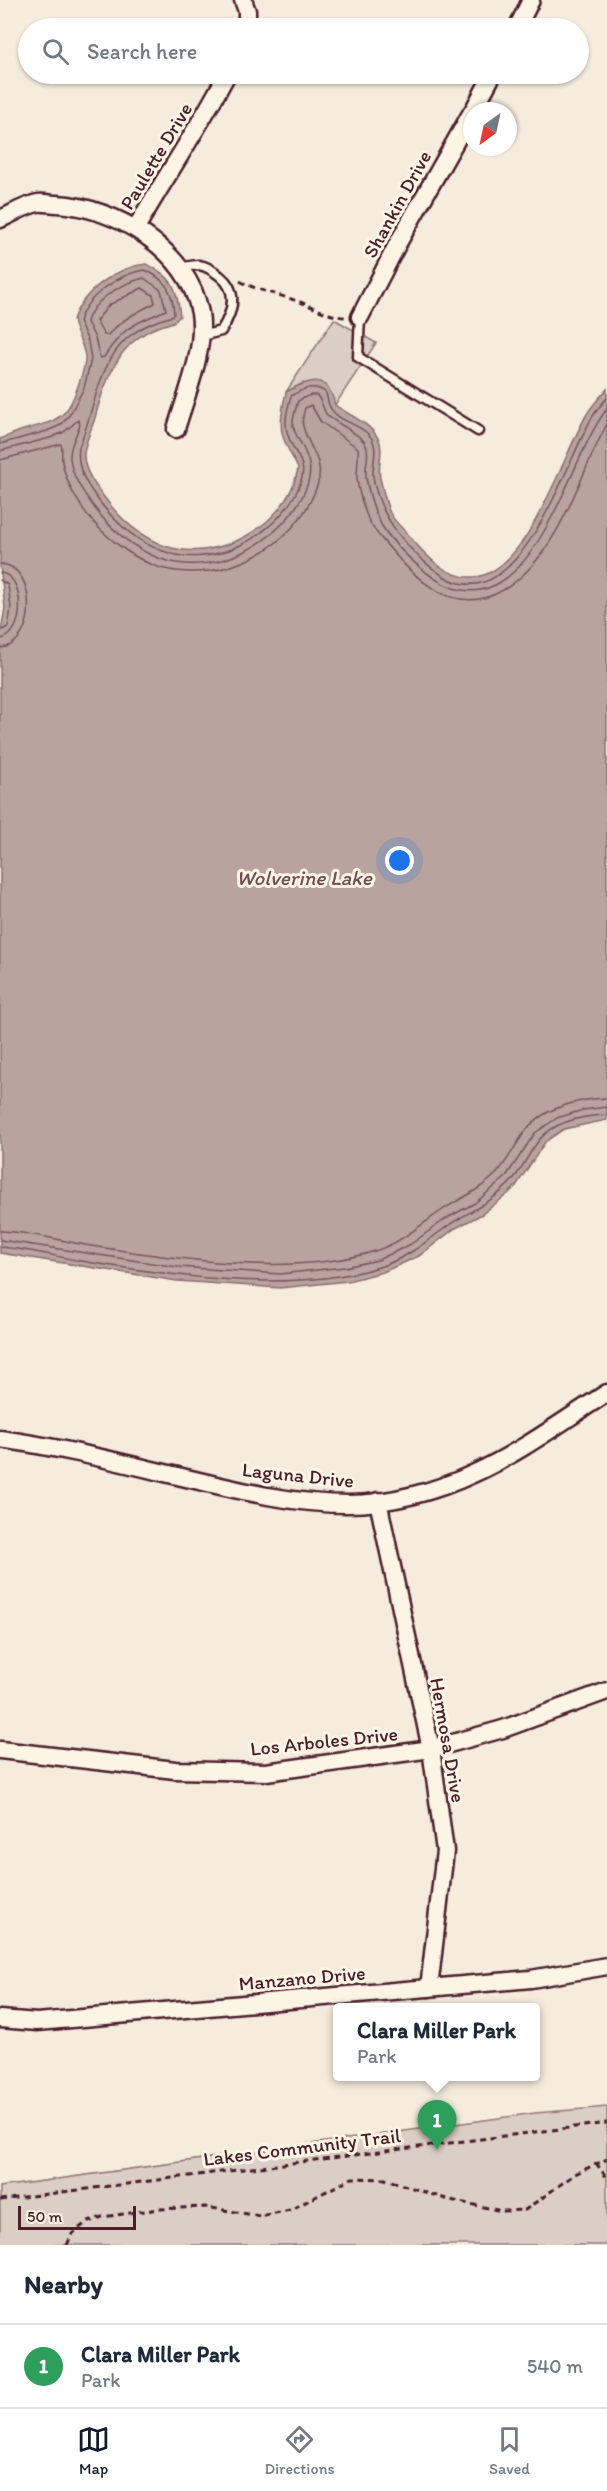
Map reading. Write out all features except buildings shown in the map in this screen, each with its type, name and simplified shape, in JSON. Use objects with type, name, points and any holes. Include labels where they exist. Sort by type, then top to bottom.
[{"type":"street","points":[[243,0],[247,18]]},
{"type":"street","points":[[522,18],[531,0]]},
{"type":"street","name":"Paulette Drive","points":[[136,228],[176,158],[204,118],[222,84]]},
{"type":"street","name":"Shankin Drive","points":[[478,102],[487,84]]},
{"type":"street","name":"Shankin Drive","points":[[360,317],[398,243],[463,128]]},
{"type":"street","points":[[0,219],[38,203],[72,205],[96,210],[136,228],[180,268],[192,288],[200,312],[201,336],[176,429]]},
{"type":"street","name":"Laguna Drive","points":[[0,1439],[40,1445],[257,1495],[348,1504],[378,1501],[428,1491],[474,1474],[607,1393]]},
{"type":"street","name":"Hermosa Drive","points":[[378,1501],[431,1749],[445,1851],[429,1988]]},
{"type":"street","name":"Los Arboles Drive","points":[[0,1750],[175,1770],[266,1772],[431,1749],[503,1729],[607,1691]]},
{"type":"street","name":"Manzano Drive","points":[[0,2019],[37,2022],[429,1988],[531,1979],[607,1966]]},
{"type":"lane","points":[[180,268],[200,265],[214,271],[226,280],[233,292],[231,316],[221,331],[201,336]]},
{"type":"lane","points":[[360,317],[358,357],[478,431]]},
{"type":"path","points":[[214,271],[222,270],[268,294],[296,300],[341,317],[360,317]]},
{"type":"path","name":"Lakes Community Trail","points":[[0,2200],[607,2124]]},
{"type":"path","points":[[67,2245],[72,2235],[86,2223],[102,2217],[159,2209],[205,2207],[260,2216],[290,2210],[352,2178],[385,2179],[446,2199],[502,2211],[525,2210],[575,2174],[607,2159]]},
{"type":"path","points":[[596,2163],[607,2178]]},
{"type":"shaded area","points":[[334,319],[376,343],[335,405],[303,383],[286,392]]},
{"type":"shaded area","points":[[607,2107],[607,2245],[0,2245],[0,2187],[535,2113]]},
{"type":"water","name":"Wolverine Lake","points":[[146,264],[162,273],[172,284],[180,316],[141,336],[119,359],[103,392],[86,443],[84,457],[91,478],[117,513],[149,539],[168,547],[188,550],[208,549],[228,544],[247,536],[279,509],[290,492],[298,468],[282,432],[286,392],[316,381],[327,387],[335,405],[365,424],[378,438],[381,447],[380,478],[388,509],[394,520],[438,565],[464,577],[474,577],[493,570],[511,555],[527,534],[542,509],[577,432],[587,414],[607,389],[607,1120],[564,1129],[545,1142],[516,1186],[508,1194],[482,1214],[454,1229],[419,1256],[383,1272],[348,1281],[280,1288],[177,1281],[0,1253],[0,636],[5,608],[0,566],[0,439],[55,420],[66,411],[75,395],[85,363],[84,351],[73,320],[77,310],[92,291],[112,276],[123,270]]},
{"type":"place","name":"Clara Miller Park","points":[[437,2150]]}]
